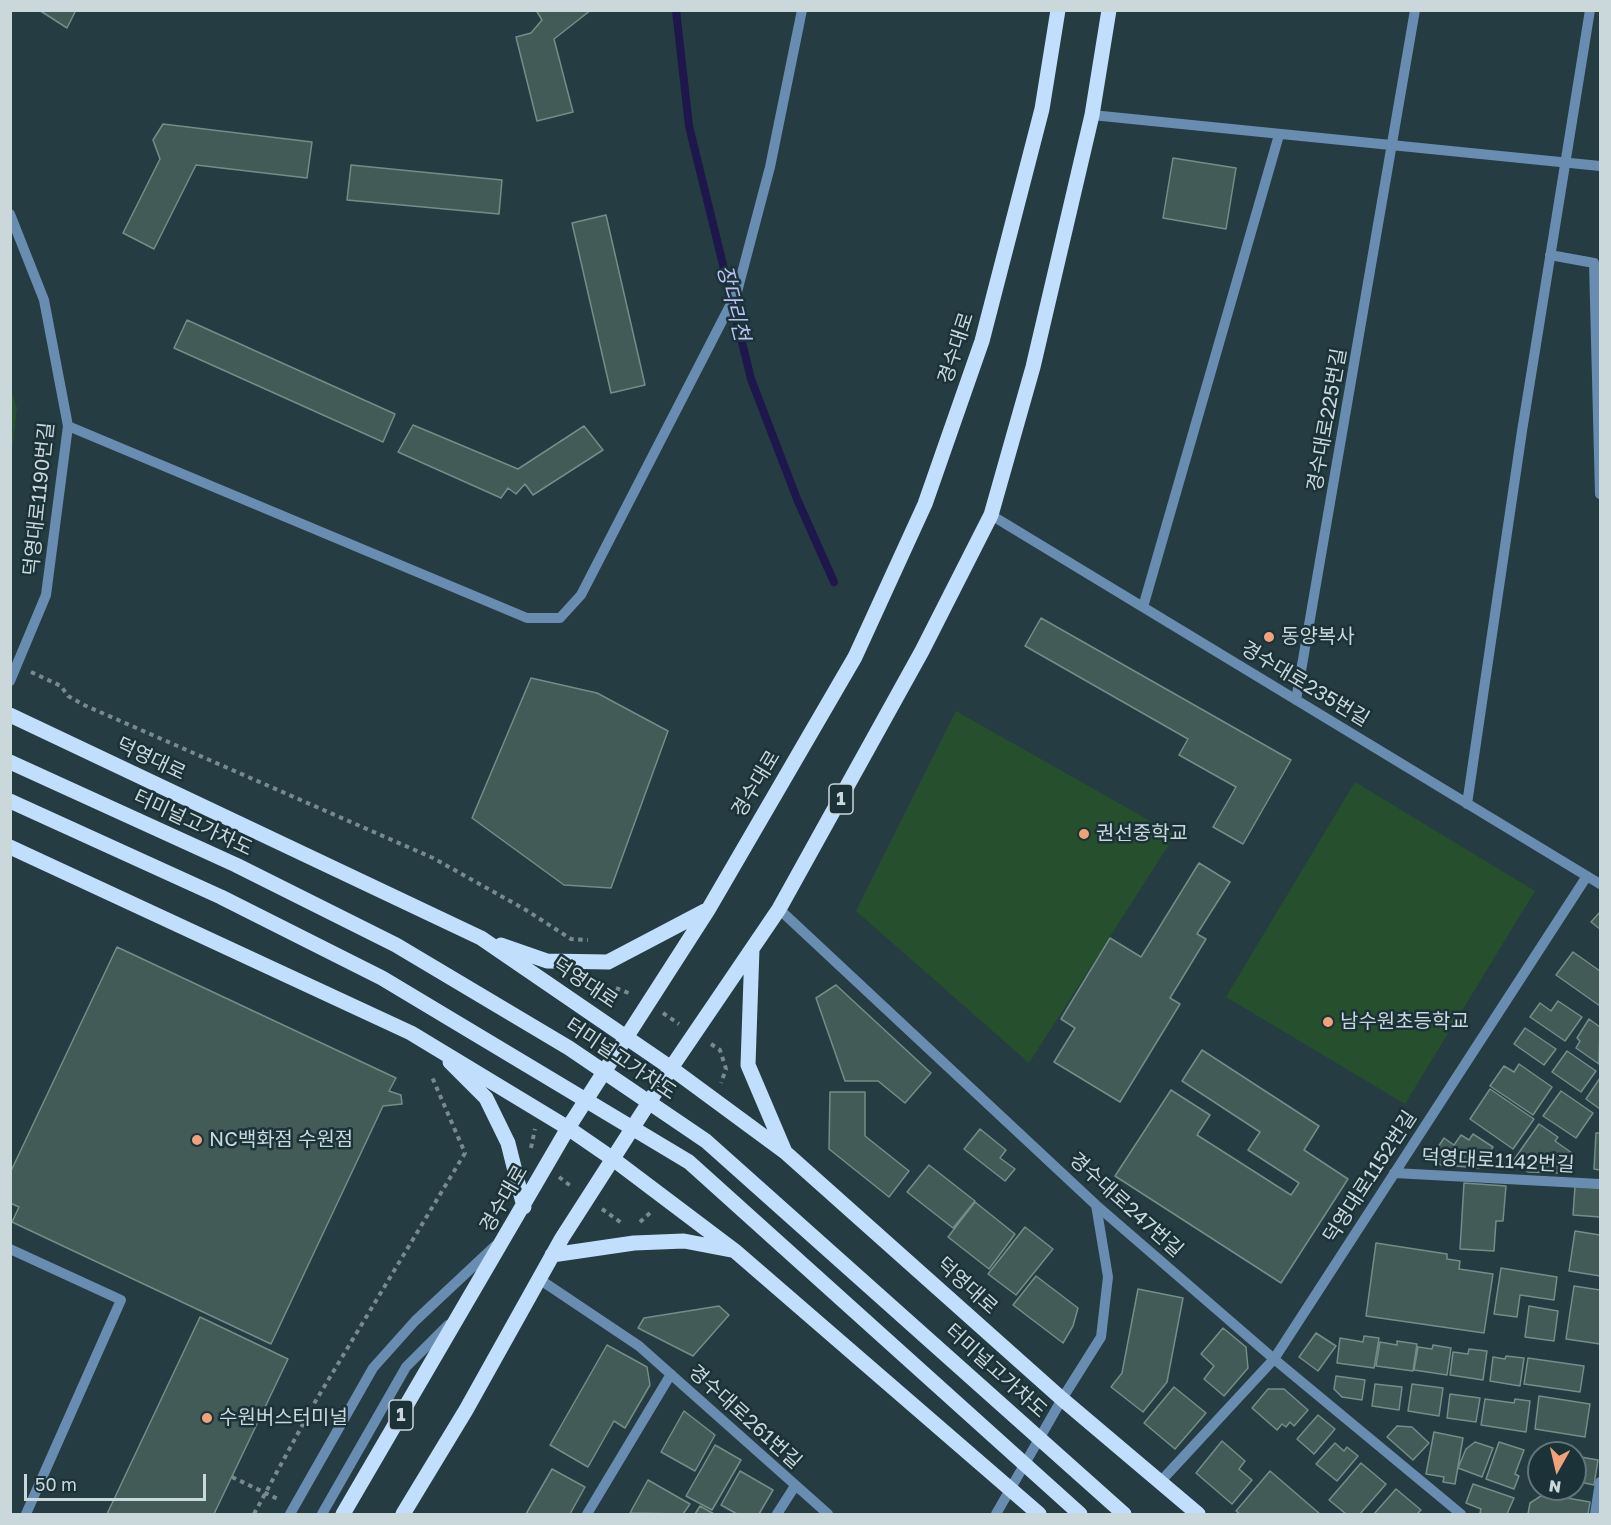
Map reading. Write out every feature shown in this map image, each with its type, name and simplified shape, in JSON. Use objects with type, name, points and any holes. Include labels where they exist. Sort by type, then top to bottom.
[{"type":"main road","name":"경수대로","points":[[343,1515],[498,1252],[503,1238],[524,1207],[568,1128],[708,910],[855,657],[925,504],[982,341],[1042,109],[1058,10]]},
{"type":"main road","name":"1","points":[[403,1515],[466,1410],[552,1255],[671,1068],[779,909],[922,651],[991,514],[1033,367],[1092,115],[1109,10]]},
{"type":"main road","name":"덕영대로","points":[[10,715],[481,938],[671,1068],[785,1152],[1062,1399],[1161,1481],[1198,1515]]},
{"type":"main road","name":"터미널고가차도","points":[[10,762],[236,865],[396,945],[599,1068],[706,1141],[1124,1515]]},
{"type":"main road","points":[[10,801],[221,897],[382,978],[689,1162],[1080,1515]]},
{"type":"main road","points":[[10,847],[431,1043],[568,1128],[613,1158],[735,1251],[1038,1515]]},
{"type":"main road","points":[[481,938],[547,961],[608,962],[708,910]]},
{"type":"main road","points":[[752,948],[748,1065],[785,1152]]},
{"type":"main road","points":[[431,1043],[486,1098],[508,1143],[524,1207]]},
{"type":"main road","points":[[552,1255],[634,1243],[684,1241],[735,1251]]},
{"type":"street","points":[[68,426],[526,618],[560,618],[581,595],[737,292],[770,167],[802,10]]},
{"type":"street","name":"경수대로225번길","points":[[1296,700],[1415,10]]},
{"type":"street","points":[[1467,804],[1550,255],[1590,10]]},
{"type":"street","points":[[1092,115],[1600,166]]},
{"type":"street","points":[[1143,608],[1279,135]]},
{"type":"street","name":"덕영대로1190번길","points":[[10,214],[44,300],[68,426],[46,595],[10,681]]},
{"type":"street","points":[[1550,255],[1594,263],[1600,494]]},
{"type":"street","name":"경수대로235번길","points":[[991,514],[1600,884]]},
{"type":"street","name":"덕영대로1152번길","points":[[1161,1481],[1274,1359],[1587,876]]},
{"type":"street","name":"경수대로247번길","points":[[779,909],[1096,1205],[1274,1359],[1461,1515]]},
{"type":"street","name":"덕영대로1142번길","points":[[1394,1173],[1600,1184]]},
{"type":"street","points":[[996,1515],[1062,1399],[1101,1337],[1108,1276],[1096,1205]]},
{"type":"street","points":[[290,1515],[373,1368],[415,1321],[503,1238]]},
{"type":"street","points":[[10,1249],[121,1300],[26,1515]]},
{"type":"street","name":"경수대로261번길","points":[[539,1280],[639,1346],[828,1515]]},
{"type":"street","points":[[322,1515],[406,1367],[459,1315]]},
{"type":"street","name":"경수대로261번길","points":[[587,1515],[671,1374]]},
{"type":"street","points":[[1595,1515],[1600,1482]]},
{"type":"street","name":"경수대로261번길","points":[[777,1515],[795,1486]]},
{"type":"path","points":[[17,665],[61,686],[68,696],[84,705],[433,858],[526,909],[571,939],[592,940]]},
{"type":"path","points":[[603,1002],[616,988]]},
{"type":"path","points":[[254,1515],[315,1402],[465,1153],[432,1077]]},
{"type":"path","points":[[530,1149],[535,1130]]},
{"type":"path","points":[[635,1226],[649,1215]]},
{"type":"path","points":[[232,1477],[287,1503]]},
{"type":"green space","points":[[11,390],[17,408],[11,459]]},
{"type":"green space","points":[[956,711],[1175,835],[1029,1063],[856,911]]},
{"type":"green space","points":[[1355,782],[1535,891],[1405,1104],[1226,997]]},
{"type":"building","points":[[39,10],[76,10],[67,28]]},
{"type":"building","points":[[536,10],[591,10],[554,39],[573,112],[537,121],[516,37],[531,33],[542,20]]},
{"type":"building","points":[[163,124],[312,142],[307,178],[196,165],[154,249],[123,233],[160,159],[153,140]]},
{"type":"building","points":[[1173,158],[1236,168],[1226,229],[1163,218]]},
{"type":"building","points":[[351,165],[502,180],[499,214],[347,200]]},
{"type":"building","points":[[606,215],[645,385],[611,393],[572,223]]},
{"type":"building","points":[[187,320],[395,414],[383,442],[174,348]]},
{"type":"building","points":[[413,425],[518,469],[584,426],[603,450],[533,495],[525,484],[516,494],[508,488],[501,498],[398,452]]},
{"type":"building","points":[[1041,618],[1291,760],[1243,844],[1213,827],[1236,787],[1179,755],[1188,739],[1025,646]]},
{"type":"building","points":[[531,678],[597,693],[668,731],[611,888],[564,885],[472,818]]},
{"type":"building","points":[[1199,863],[1230,882],[1197,934],[1206,939],[1170,998],[1180,1004],[1120,1102],[1054,1062],[1075,1028],[1061,1019],[1110,938],[1141,957]]},
{"type":"building","points":[[1600,912],[1600,929],[1591,922]]},
{"type":"building","name":"NC백화점 수원점","points":[[117,947],[396,1078],[389,1091],[401,1095],[402,1104],[383,1106],[271,1344],[12,1222],[19,1207],[10,1203],[10,1173]]},
{"type":"building","points":[[1573,952],[1600,971],[1600,1006],[1556,975]]},
{"type":"building","points":[[836,985],[931,1073],[905,1103],[878,1081],[845,1081],[816,998]]},
{"type":"building","points":[[1558,1001],[1582,1017],[1565,1041],[1530,1017],[1540,1003],[1551,1011]]},
{"type":"building","points":[[1589,1019],[1600,1027],[1599,1064],[1576,1048],[1580,1041],[1577,1038]]},
{"type":"building","points":[[1525,1028],[1556,1049],[1544,1065],[1514,1044]]},
{"type":"building","points":[[1202,1050],[1319,1126],[1304,1150],[1348,1179],[1281,1283],[1115,1176],[1171,1090],[1210,1115],[1197,1135],[1291,1195],[1299,1183],[1248,1150],[1260,1132],[1182,1081]]},
{"type":"building","points":[[1567,1051],[1596,1071],[1581,1092],[1552,1072]]},
{"type":"building","points":[[1519,1064],[1552,1087],[1533,1115],[1490,1086],[1504,1066],[1514,1072]]},
{"type":"building","points":[[1600,1078],[1600,1109],[1586,1099]]},
{"type":"building","points":[[1490,1089],[1534,1119],[1513,1149],[1470,1119]]},
{"type":"building","points":[[1561,1091],[1593,1113],[1576,1138],[1543,1116]]},
{"type":"building","points":[[830,1092],[865,1092],[865,1136],[909,1171],[889,1197],[829,1149]]},
{"type":"building","points":[[1539,1124],[1558,1137],[1555,1141],[1572,1153],[1559,1173],[1528,1172],[1513,1161]]},
{"type":"building","points":[[980,1129],[1006,1150],[1000,1158],[1015,1169],[1005,1181],[964,1149]]},
{"type":"building","points":[[1596,1133],[1600,1133],[1600,1170],[1594,1169]]},
{"type":"building","points":[[1473,1134],[1493,1147],[1479,1168],[1441,1165],[1431,1158],[1444,1138],[1454,1145],[1461,1135],[1469,1140]]},
{"type":"building","points":[[929,1165],[975,1201],[953,1228],[907,1192]]},
{"type":"building","points":[[1464,1183],[1506,1186],[1503,1221],[1496,1221],[1494,1251],[1460,1249]]},
{"type":"building","points":[[1575,1186],[1600,1188],[1600,1217],[1573,1215]]},
{"type":"building","points":[[975,1202],[1015,1234],[989,1269],[948,1237]]},
{"type":"building","points":[[1025,1227],[1053,1249],[1016,1295],[988,1274]]},
{"type":"building","points":[[1575,1231],[1600,1235],[1600,1276],[1569,1271]]},
{"type":"building","points":[[1376,1243],[1447,1254],[1447,1259],[1460,1261],[1459,1269],[1493,1274],[1484,1333],[1366,1316]]},
{"type":"building","points":[[1501,1268],[1557,1277],[1554,1300],[1520,1295],[1517,1317],[1494,1314]]},
{"type":"building","points":[[1036,1276],[1078,1308],[1073,1326],[1063,1343],[1013,1305]]},
{"type":"building","points":[[1574,1286],[1600,1290],[1600,1344],[1566,1339]]},
{"type":"building","points":[[1138,1289],[1183,1298],[1167,1382],[1143,1412],[1111,1387],[1122,1373]]},
{"type":"building","points":[[719,1306],[729,1315],[693,1356],[638,1328],[644,1318]]},
{"type":"building","points":[[1529,1306],[1558,1311],[1554,1341],[1525,1337]]},
{"type":"building","name":"수원버스터미널","points":[[200,1317],[288,1359],[214,1514],[107,1514]]},
{"type":"building","points":[[1223,1328],[1246,1347],[1248,1368],[1224,1396],[1204,1379],[1214,1366],[1201,1354]]},
{"type":"building","points":[[1316,1333],[1336,1346],[1318,1371],[1299,1357]]},
{"type":"building","points":[[1364,1336],[1379,1338],[1374,1368],[1337,1363],[1340,1338],[1363,1342]]},
{"type":"building","points":[[1397,1341],[1417,1344],[1413,1371],[1376,1366],[1380,1342],[1397,1345]]},
{"type":"building","points":[[607,1345],[647,1367],[650,1385],[625,1428],[614,1421],[588,1467],[550,1445]]},
{"type":"building","points":[[1433,1345],[1451,1348],[1447,1375],[1414,1370],[1418,1347],[1432,1349]]},
{"type":"building","points":[[1469,1349],[1487,1351],[1483,1380],[1450,1375],[1453,1352],[1468,1354]]},
{"type":"building","points":[[1506,1356],[1524,1358],[1520,1386],[1490,1381],[1493,1357],[1505,1359]]},
{"type":"building","points":[[1528,1358],[1584,1366],[1580,1392],[1524,1384]]},
{"type":"building","points":[[1336,1376],[1365,1380],[1362,1400],[1342,1397],[1334,1389]]},
{"type":"building","points":[[1375,1384],[1402,1387],[1399,1410],[1372,1406]]},
{"type":"building","points":[[1412,1384],[1443,1388],[1439,1416],[1408,1411]]},
{"type":"building","points":[[1174,1387],[1206,1413],[1175,1449],[1144,1423]]},
{"type":"building","points":[[1268,1389],[1284,1389],[1308,1410],[1294,1426],[1290,1422],[1286,1427],[1282,1424],[1277,1430],[1252,1408]]},
{"type":"building","points":[[1450,1394],[1480,1398],[1476,1422],[1447,1418]]},
{"type":"building","points":[[1539,1396],[1590,1404],[1585,1437],[1535,1429]]},
{"type":"building","points":[[1485,1399],[1514,1403],[1515,1399],[1530,1401],[1526,1432],[1481,1425]]},
{"type":"building","points":[[684,1411],[715,1435],[695,1471],[661,1452]]},
{"type":"building","points":[[1318,1415],[1335,1429],[1314,1454],[1297,1439]]},
{"type":"building","points":[[1397,1426],[1412,1427],[1429,1443],[1413,1460],[1387,1437]]},
{"type":"building","points":[[1434,1432],[1463,1438],[1455,1484],[1443,1482],[1444,1477],[1426,1474]]},
{"type":"building","points":[[1222,1441],[1245,1461],[1239,1469],[1252,1480],[1232,1504],[1196,1473]]},
{"type":"building","points":[[1475,1442],[1493,1448],[1482,1477],[1458,1468],[1466,1449]]},
{"type":"building","points":[[1499,1442],[1524,1450],[1515,1474],[1519,1476],[1514,1489],[1486,1479]]},
{"type":"building","points":[[1335,1443],[1344,1451],[1347,1447],[1358,1456],[1337,1481],[1316,1464]]},
{"type":"building","points":[[715,1445],[741,1460],[712,1510],[686,1496]]},
{"type":"building","points":[[1587,1458],[1598,1460],[1594,1485],[1587,1484]]},
{"type":"building","points":[[1361,1463],[1386,1484],[1360,1514],[1346,1514],[1329,1500]]},
{"type":"building","points":[[552,1469],[585,1487],[570,1514],[526,1514]]},
{"type":"building","points":[[740,1471],[773,1490],[759,1514],[737,1514],[721,1505]]},
{"type":"building","points":[[1270,1471],[1320,1514],[1240,1514],[1236,1511]]},
{"type":"building","points":[[648,1480],[690,1504],[683,1514],[630,1513]]},
{"type":"building","points":[[1473,1484],[1514,1498],[1507,1514],[1483,1514],[1480,1513],[1481,1509],[1466,1503]]},
{"type":"building","points":[[1396,1489],[1421,1510],[1417,1514],[1374,1514]]},
{"type":"building","points":[[1533,1501],[1590,1502],[1588,1514],[1528,1514],[1530,1503]]},
{"type":"building","points":[[700,1506],[714,1514],[695,1514]]},
{"type":"waterway","name":"장다리천","points":[[676,10],[689,126],[751,379],[797,499],[834,582]]},
{"type":"place","name":"동양복사","points":[[1269,637]]},
{"type":"place","name":"권선중학교","points":[[1084,834]]},
{"type":"place","name":"남수원초등학교","points":[[1328,1022]]},
{"type":"place","name":"NC백화점 수원점","points":[[197,1140]]},
{"type":"place","name":"수원버스터미널","points":[[207,1418]]}]
